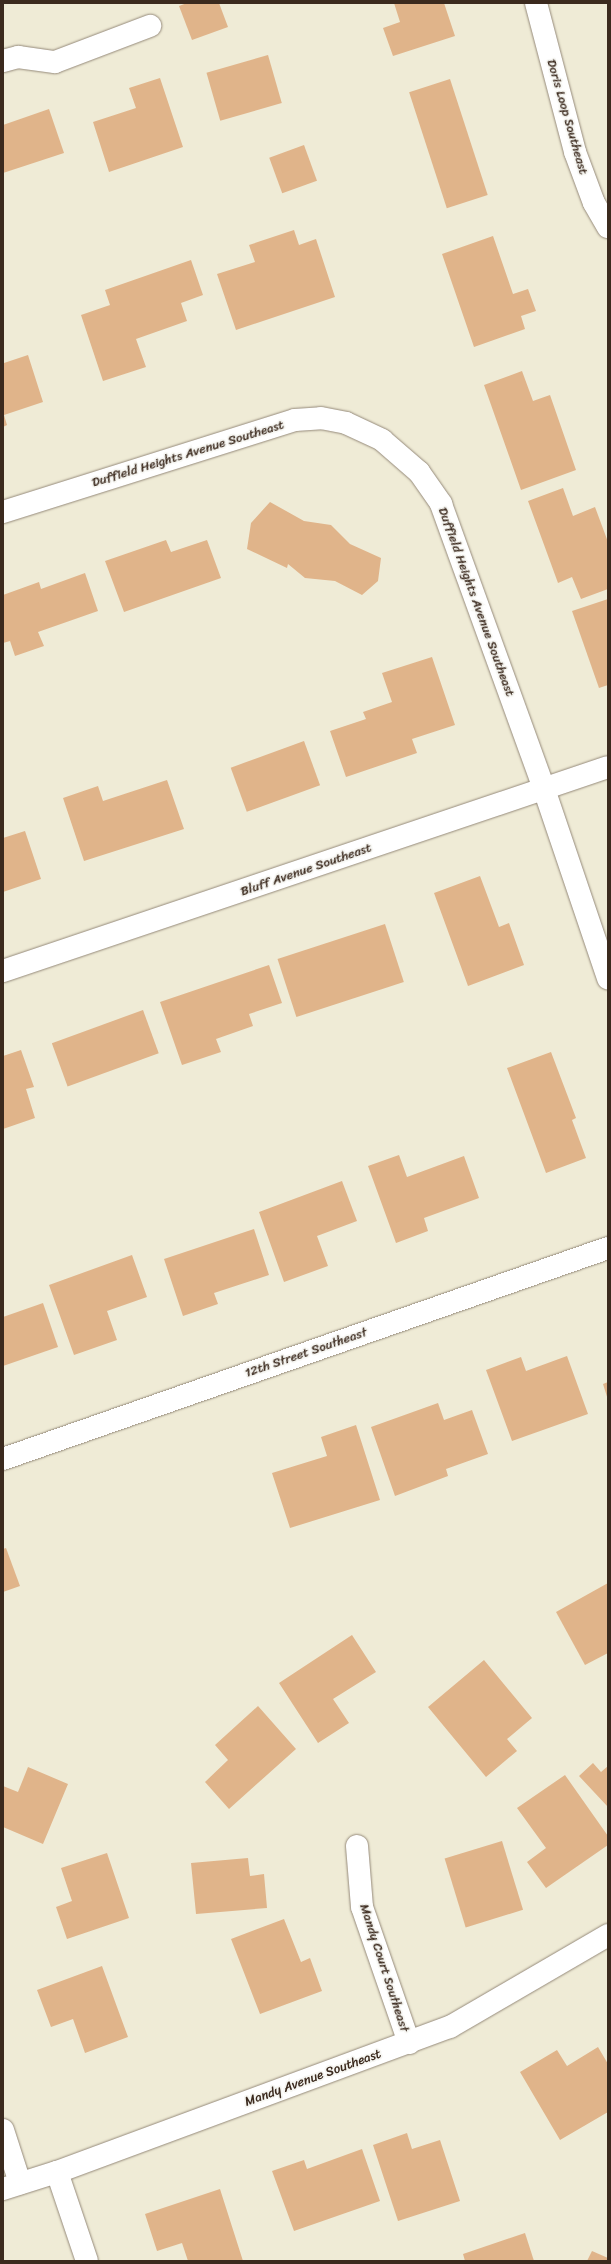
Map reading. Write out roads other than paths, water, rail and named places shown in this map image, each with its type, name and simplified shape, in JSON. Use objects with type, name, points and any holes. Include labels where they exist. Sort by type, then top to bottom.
[{"type":"street","name":"Doris Loop Southeast","points":[[536,3],[575,152],[594,203],[608,227]]},
{"type":"street","points":[[3,62],[18,57],[55,62],[150,26]]},
{"type":"street","name":"Duffield Heights Avenue Southeast","points":[[3,512],[295,420],[321,418],[339,422],[382,440],[419,472],[441,504],[544,790],[608,978]]},
{"type":"street","name":"Bluff Avenue Southeast","points":[[3,972],[544,790],[608,767]]},
{"type":"street","name":"12th Street Southeast","points":[[3,1459],[608,1248]]},
{"type":"street","name":"Mandy Court Southeast","points":[[357,1846],[362,1907],[409,2042]]},
{"type":"street","name":"Mandy Avenue Southeast","points":[[11,2186],[57,2172],[450,2027],[608,1935]]},
{"type":"street","points":[[3,2130],[11,2186]]},
{"type":"street","points":[[57,2172],[87,2261]]}]
